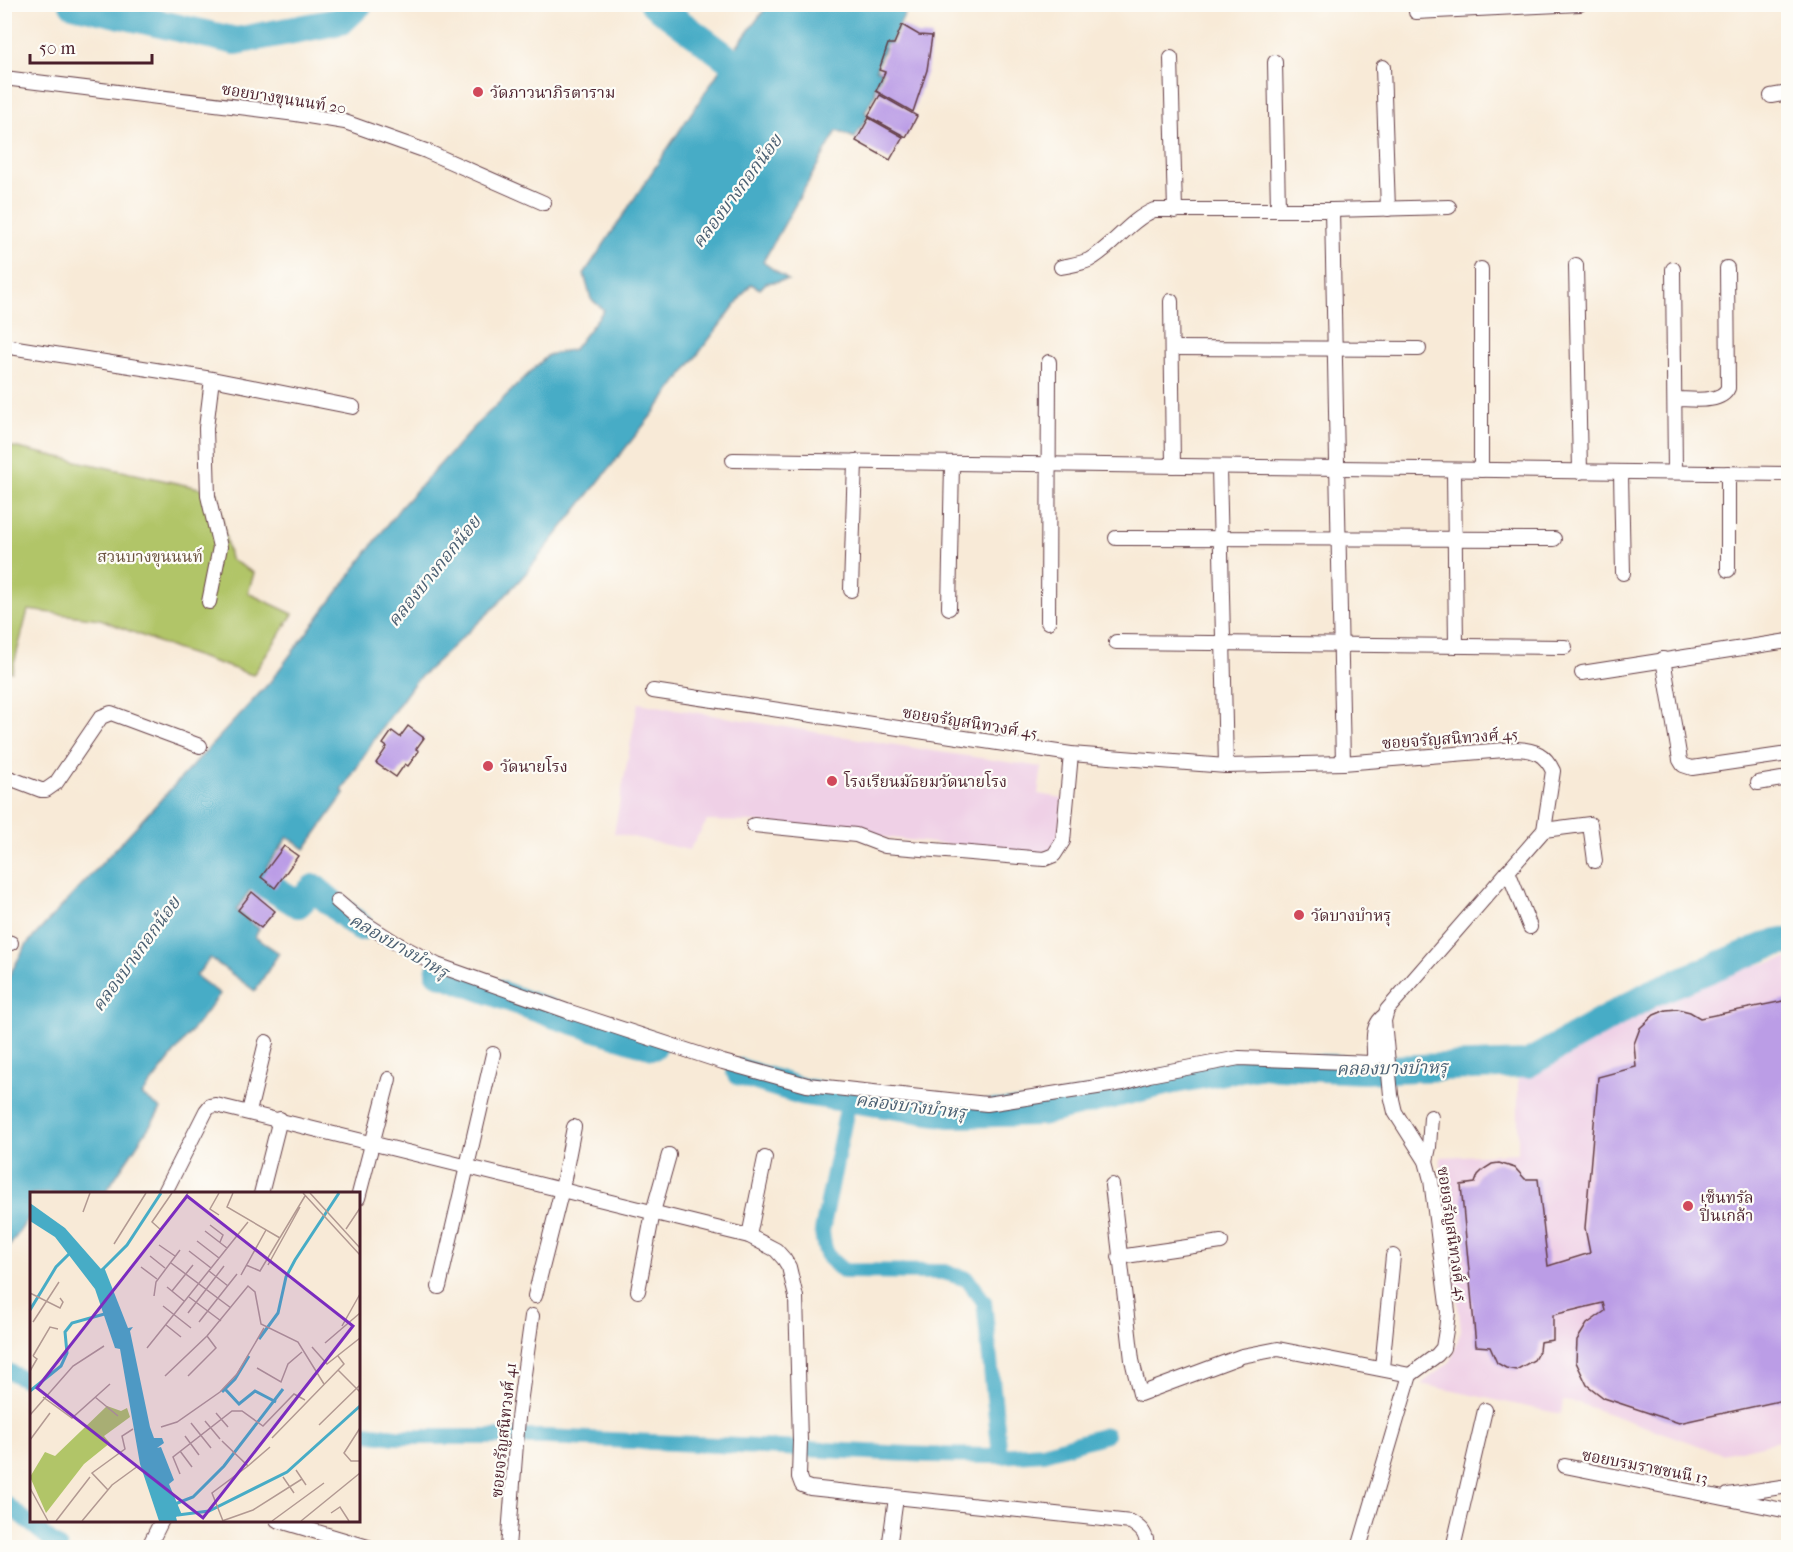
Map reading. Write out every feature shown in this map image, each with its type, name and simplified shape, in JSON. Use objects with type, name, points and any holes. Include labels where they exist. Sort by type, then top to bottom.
[{"type":"street","points":[[1416,12],[1481,6],[1580,4]]},
{"type":"street","points":[[1172,58],[1175,211]]},
{"type":"street","points":[[1275,62],[1278,209]]},
{"type":"street","points":[[1383,67],[1388,209]]},
{"type":"street","name":"ซอยบางขุนนนท์ 20","points":[[4,78],[345,122],[426,151],[544,203]]},
{"type":"street","points":[[1771,96],[1788,93]]},
{"type":"street","points":[[1060,267],[1090,259],[1145,214],[1154,210],[1332,210],[1449,207]]},
{"type":"street","points":[[1332,210],[1343,763]]},
{"type":"street","points":[[1576,265],[1580,472]]},
{"type":"street","points":[[1676,399],[1719,398],[1726,393],[1728,388],[1727,268]]},
{"type":"street","points":[[1481,269],[1481,470]]},
{"type":"street","points":[[1673,269],[1675,472]]},
{"type":"street","points":[[1171,301],[1173,466]]},
{"type":"street","points":[[4,346],[212,379],[353,407]]},
{"type":"street","points":[[1172,348],[1419,349]]},
{"type":"street","points":[[1048,622],[1049,362]]},
{"type":"street","points":[[209,602],[220,547],[208,496],[206,428],[212,379]]},
{"type":"street","points":[[732,460],[1788,474]]},
{"type":"street","points":[[851,590],[855,461]]},
{"type":"street","points":[[949,608],[952,464]]},
{"type":"street","points":[[1219,467],[1226,766]]},
{"type":"street","points":[[1454,470],[1455,646]]},
{"type":"street","points":[[1621,473],[1623,573]]},
{"type":"street","points":[[1728,473],[1728,570]]},
{"type":"street","points":[[1116,538],[1554,539]]},
{"type":"street","points":[[1582,672],[1788,640]]},
{"type":"street","points":[[1116,642],[1565,647]]},
{"type":"street","points":[[1663,659],[1680,760],[1683,765],[1692,768],[1788,754]]},
{"type":"street","name":"ซอยจรัญสนิทวงศ์ 45","points":[[653,690],[1071,754],[1226,766],[1343,763],[1517,749],[1532,750],[1541,754],[1552,771],[1544,831]]},
{"type":"street","points":[[4,776],[41,790],[50,788],[56,783],[101,717],[111,713],[200,746]]},
{"type":"street","points":[[754,825],[856,835],[885,846],[1044,859],[1054,855],[1064,841],[1071,754]]},
{"type":"street","points":[[1758,783],[1788,778]]},
{"type":"street","points":[[337,901],[358,919],[394,942],[448,969],[723,1062],[807,1085],[884,1095],[987,1104],[1123,1083],[1149,1074],[1239,1058],[1372,1063],[1374,1061],[1373,1035],[1377,1021],[1384,1018],[1387,1010],[1544,831],[1590,824],[1595,861]]},
{"type":"street","points":[[1508,871],[1530,927]]},
{"type":"street","name":"ซอยจรัญสนิทวงศ์ 45","points":[[1384,1018],[1391,1095],[1399,1119],[1426,1161],[1431,1180],[1448,1312],[1443,1348],[1410,1375]]},
{"type":"street","points":[[249,1112],[266,1042]]},
{"type":"street","points":[[439,1287],[493,1054]]},
{"type":"street","points":[[360,1192],[389,1079]]},
{"type":"street","points":[[165,1192],[206,1111],[210,1106],[216,1105],[374,1142],[748,1236],[776,1250],[784,1259],[789,1267],[796,1297],[799,1478],[802,1485],[810,1488],[896,1498],[1131,1522],[1140,1527],[1147,1536],[1147,1548]]},
{"type":"street","points":[[1426,1161],[1431,1118]]},
{"type":"street","points":[[262,1192],[280,1119]]},
{"type":"street","points":[[535,1296],[562,1190],[574,1127]]},
{"type":"street","points":[[638,1291],[653,1212],[669,1155]]},
{"type":"street","points":[[748,1236],[765,1158]]},
{"type":"street","points":[[1112,1185],[1132,1360],[1140,1394],[1242,1356],[1278,1349],[1410,1375],[1359,1548]]},
{"type":"street","points":[[1119,1257],[1221,1242]]},
{"type":"street","points":[[1382,1368],[1393,1256]]},
{"type":"street","name":"ซอยจรัญสนิทวงศ์ 41","points":[[508,1548],[518,1418],[532,1316]]},
{"type":"street","points":[[1453,1548],[1485,1410]]},
{"type":"street","name":"ซอยบรมราชชนนี 13","points":[[1565,1466],[1788,1511]]},
{"type":"street","name":"ซอยบรมราชชนนี 13","points":[[1718,1497],[1788,1486]]},
{"type":"street","points":[[889,1548],[896,1498]]},
{"type":"street","points":[[148,1548],[161,1522]]},
{"type":"street","points":[[281,1522],[371,1548]]},
{"type":"shaded area","name":"โรงเรียนมัธยมวัดนายโรง","points":[[638,703],[1042,767],[1038,794],[1063,798],[1057,847],[1045,856],[753,822],[707,821],[689,850],[614,833]]},
{"type":"shaded area","name":"เซ็นทรัล ปิ่นเกล้า","points":[[1788,958],[1788,1439],[1723,1454],[1578,1403],[1563,1401],[1561,1414],[1421,1384],[1451,1361],[1461,1330],[1440,1157],[1518,1153],[1518,1077],[1584,1038],[1726,972]]},
{"type":"green space","name":"สวนบางขุนนนท์","points":[[4,445],[217,492],[230,559],[254,573],[248,593],[293,614],[253,675],[175,649],[100,619],[28,610],[12,672],[5,670]]},
{"type":"water","name":"คลองบางกอกน้อย","points":[[768,5],[909,5],[891,43],[886,43],[876,69],[882,72],[874,91],[876,92],[865,112],[868,115],[855,138],[837,131],[763,262],[788,280],[766,283],[760,289],[751,284],[655,411],[526,573],[496,606],[415,682],[379,732],[342,791],[345,793],[305,849],[288,837],[259,877],[265,881],[257,894],[251,889],[236,910],[259,929],[255,937],[279,953],[255,991],[210,958],[196,976],[220,994],[142,1095],[161,1109],[106,1192],[30,1192],[30,1216],[5,1253],[5,983],[27,944],[270,682],[400,508],[479,422],[548,355],[574,349],[604,310],[591,299],[584,274],[728,58]]},
{"type":"building","points":[[902,25],[919,35],[932,36],[927,70],[913,112],[876,91],[885,72],[879,70],[888,44],[894,44]]},
{"type":"building","points":[[880,95],[917,116],[906,137],[868,116]]},
{"type":"building","points":[[869,118],[903,137],[890,160],[856,141]]},
{"type":"building","points":[[408,726],[424,738],[416,749],[419,751],[408,766],[405,764],[396,777],[376,763],[387,747],[383,744],[392,731],[400,737]]},
{"type":"building","points":[[284,846],[298,856],[275,888],[261,877]]},
{"type":"building","points":[[252,892],[275,911],[261,928],[238,910]]},
{"type":"building","name":"เซ็นทรัล ปิ่นเกล้า","points":[[1788,1000],[1788,1399],[1679,1423],[1604,1398],[1587,1385],[1576,1362],[1577,1340],[1587,1324],[1605,1311],[1603,1303],[1553,1315],[1553,1340],[1540,1342],[1539,1351],[1534,1360],[1516,1370],[1497,1363],[1490,1347],[1476,1346],[1461,1185],[1475,1183],[1478,1175],[1484,1169],[1499,1163],[1515,1168],[1525,1179],[1538,1179],[1548,1266],[1590,1253],[1585,1228],[1598,1077],[1636,1067],[1634,1044],[1640,1028],[1654,1015],[1666,1010],[1678,1009],[1700,1018]]},
{"type":"waterway","points":[[73,4],[236,41],[341,21],[359,4]]},
{"type":"waterway","points":[[654,4],[758,81]]},
{"type":"waterway","name":"คลองบางบำหรุ","points":[[233,860],[298,904],[314,888],[360,927]]},
{"type":"waterway","name":"คลองบางบำหรุ","points":[[740,1072],[804,1092],[950,1114],[1041,1112],[1174,1080],[1258,1065],[1364,1070],[1527,1064],[1652,993],[1768,945],[1788,941]]},
{"type":"waterway","name":"คลองบางบำหรุ","points":[[439,972],[558,1016],[653,1046]]},
{"type":"waterway","points":[[849,1099],[822,1231],[825,1250],[830,1259],[844,1271],[944,1272],[967,1279],[984,1302],[1000,1456]]},
{"type":"waterway","points":[[4,1369],[30,1382]]},
{"type":"waterway","points":[[360,1432],[396,1437],[546,1437],[931,1455],[1000,1456],[1043,1453],[1106,1435]]},
{"type":"waterway","points":[[4,1502],[60,1548]]},
{"type":"place","name":"วัดภาวนาภิรตาราม","points":[[478,92]]},
{"type":"place","name":"วัดนายโรง","points":[[488,766]]},
{"type":"place","name":"โรงเรียนมัธยมวัดนายโรง","points":[[832,781]]},
{"type":"place","name":"วัดบางบำหรุ","points":[[1299,915]]},
{"type":"place","name":"เซ็นทรัล ปิ่นเกล้า","points":[[1688,1206]]}]
